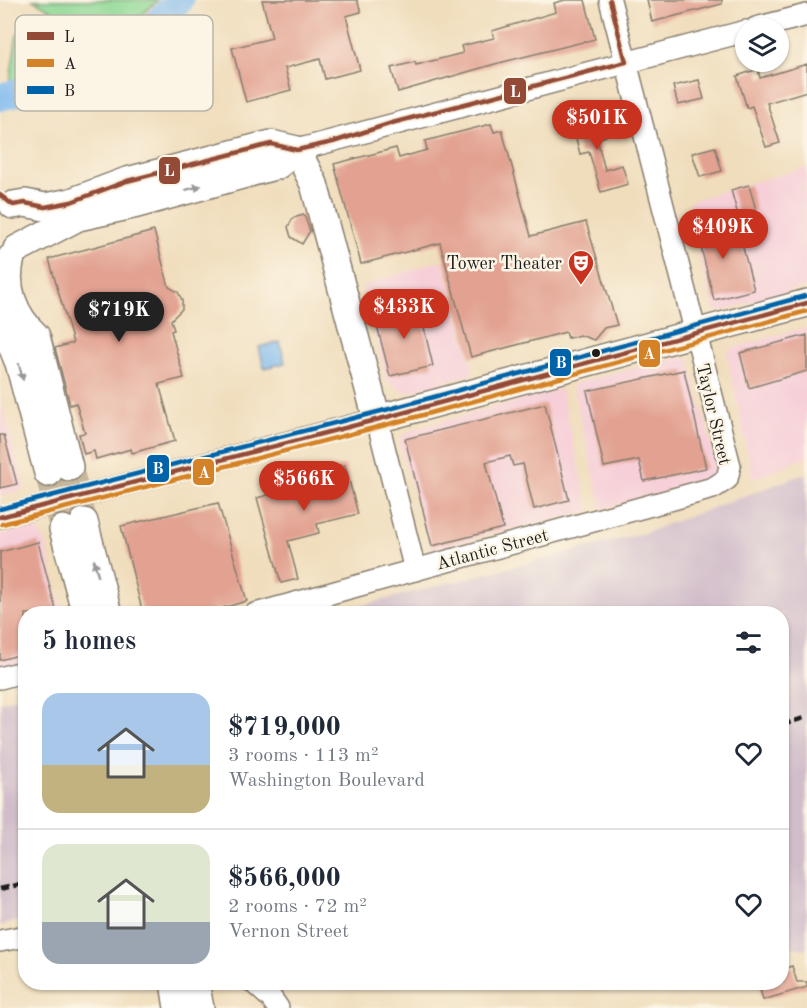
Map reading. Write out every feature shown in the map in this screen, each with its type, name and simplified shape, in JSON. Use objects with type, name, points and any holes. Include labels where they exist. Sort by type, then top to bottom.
[{"type":"main road","points":[[6,200],[45,207],[70,202],[127,182],[271,144],[297,150]]},
{"type":"main road","points":[[16,252],[78,217],[137,204],[278,165],[297,150]]},
{"type":"main road","points":[[297,150],[314,184],[378,419],[807,303]]},
{"type":"main road","points":[[0,317],[59,470],[36,336],[22,324],[9,290],[8,270],[22,230],[20,220],[6,200]]},
{"type":"main road","points":[[85,606],[74,526],[105,606]]},
{"type":"main road","points":[[175,990],[178,1008]]},
{"type":"main road","points":[[197,990],[200,1008]]},
{"type":"street","name":"Taylor Street","points":[[610,0],[730,466],[727,479]]},
{"type":"street","points":[[789,20],[807,15]]},
{"type":"street","points":[[297,150],[735,34]]},
{"type":"street","points":[[0,517],[378,419],[415,570]]},
{"type":"street","name":"Atlantic Street","points":[[284,606],[713,488],[727,479]]},
{"type":"street","points":[[0,678],[18,673]]},
{"type":"street","points":[[0,941],[18,938]]},
{"type":"street","points":[[262,990],[278,1008]]},
{"type":"shaded area","points":[[807,167],[807,286],[717,312],[714,309],[687,212],[690,201]]},
{"type":"shaded area","points":[[443,260],[474,373],[407,393],[387,381],[362,286]]},
{"type":"shaded area","points":[[807,327],[807,457],[753,479],[727,355],[730,349]]},
{"type":"shaded area","points":[[680,357],[689,360],[719,474],[715,479],[602,509],[572,384]]},
{"type":"shaded area","points":[[561,389],[589,512],[510,529],[437,549],[431,548],[399,445],[401,437],[408,431]]},
{"type":"shaded area","points":[[0,399],[25,489],[0,496]]},
{"type":"shaded area","points":[[807,473],[807,949],[789,947],[789,606],[359,606],[644,533]]},
{"type":"shaded area","points":[[26,528],[38,529],[46,544],[60,606],[18,606],[18,664],[0,669],[0,535]]},
{"type":"shaded area","points":[[18,697],[18,921],[0,926],[0,702]]},
{"type":"green space","points":[[33,0],[158,0],[142,15],[44,15],[51,10]]},
{"type":"green space","points":[[15,48],[15,81],[10,80]]},
{"type":"water","points":[[280,342],[285,363],[264,368],[259,347]]},
{"type":"building","points":[[262,0],[357,0],[361,12],[346,16],[360,70],[325,79],[320,59],[285,68],[291,90],[246,102],[232,48],[272,38]]},
{"type":"building","points":[[565,0],[585,0],[595,39],[495,64],[398,92],[391,68],[415,62],[416,65],[463,53],[461,46],[494,38],[492,31],[556,12],[554,3]]},
{"type":"building","points":[[647,0],[722,0],[722,4],[652,22]]},
{"type":"building","points":[[807,64],[807,91],[767,103],[780,143],[766,147],[752,106],[747,108],[737,76],[759,72],[760,78],[789,72],[789,69]]},
{"type":"building","points":[[699,80],[704,99],[678,105],[673,86]]},
{"type":"building","points":[[599,113],[606,136],[597,139],[605,170],[622,165],[628,184],[601,192],[589,152],[580,154],[571,120]]},
{"type":"building","points":[[491,124],[494,132],[502,130],[531,236],[586,222],[617,325],[604,328],[594,340],[580,335],[568,338],[566,332],[471,357],[440,243],[361,264],[334,164],[396,148],[399,158],[427,150],[425,141]]},
{"type":"building","points":[[715,147],[722,171],[700,177],[692,153]]},
{"type":"building","points":[[749,185],[756,210],[738,215],[731,190]]},
{"type":"building","points":[[715,213],[724,244],[741,240],[754,290],[714,300],[694,219]]},
{"type":"building","points":[[304,215],[310,231],[302,244],[291,237],[288,227],[293,218]]},
{"type":"building","points":[[154,231],[169,287],[178,292],[182,300],[182,309],[171,320],[174,330],[171,331],[184,378],[159,384],[175,441],[132,453],[131,449],[96,459],[94,451],[84,454],[79,434],[85,433],[76,403],[70,405],[55,348],[73,343],[49,259]]},
{"type":"building","points":[[418,303],[433,366],[390,376],[374,314]]},
{"type":"building","points":[[807,335],[807,371],[749,388],[740,353]]},
{"type":"building","points":[[684,370],[706,468],[644,481],[639,460],[604,467],[587,391]]},
{"type":"building","points":[[545,404],[569,500],[534,509],[523,464],[513,466],[510,456],[486,462],[503,528],[432,546],[405,439]]},
{"type":"building","points":[[0,435],[4,435],[17,484],[0,488]]},
{"type":"building","points":[[345,465],[358,514],[317,524],[319,533],[288,541],[298,579],[281,583],[257,498],[278,492],[276,483]]},
{"type":"building","points":[[218,503],[247,601],[230,606],[141,606],[121,526]]},
{"type":"building","points":[[38,542],[55,606],[18,606],[18,655],[0,660],[0,552]]},
{"type":"building","points":[[792,966],[797,982],[807,982],[807,987],[763,1000],[760,990],[789,990],[789,967]]},
{"type":"waterway","points":[[165,15],[180,0]]},
{"type":"waterway","points":[[0,97],[15,93]]},
{"type":"tunnel","points":[[69,467],[84,522]]},
{"type":"tunnel","points":[[48,473],[63,529]]},
{"type":"railway","points":[[789,723],[807,717]]},
{"type":"railway","points":[[0,889],[18,885]]},
{"type":"transit line","name":"L","points":[[0,195],[13,205],[25,203],[45,207],[71,202],[127,181],[271,144],[297,150],[333,142],[392,123],[626,62],[610,0]]},
{"type":"transit line","name":"B","points":[[0,509],[393,408],[805,296]]},
{"type":"transit line","name":"L","points":[[0,517],[395,415],[807,303]]},
{"type":"transit line","name":"A","points":[[2,524],[397,422],[807,311]]},
{"type":"place","name":"Tower Theater","points":[[581,286]]}]
